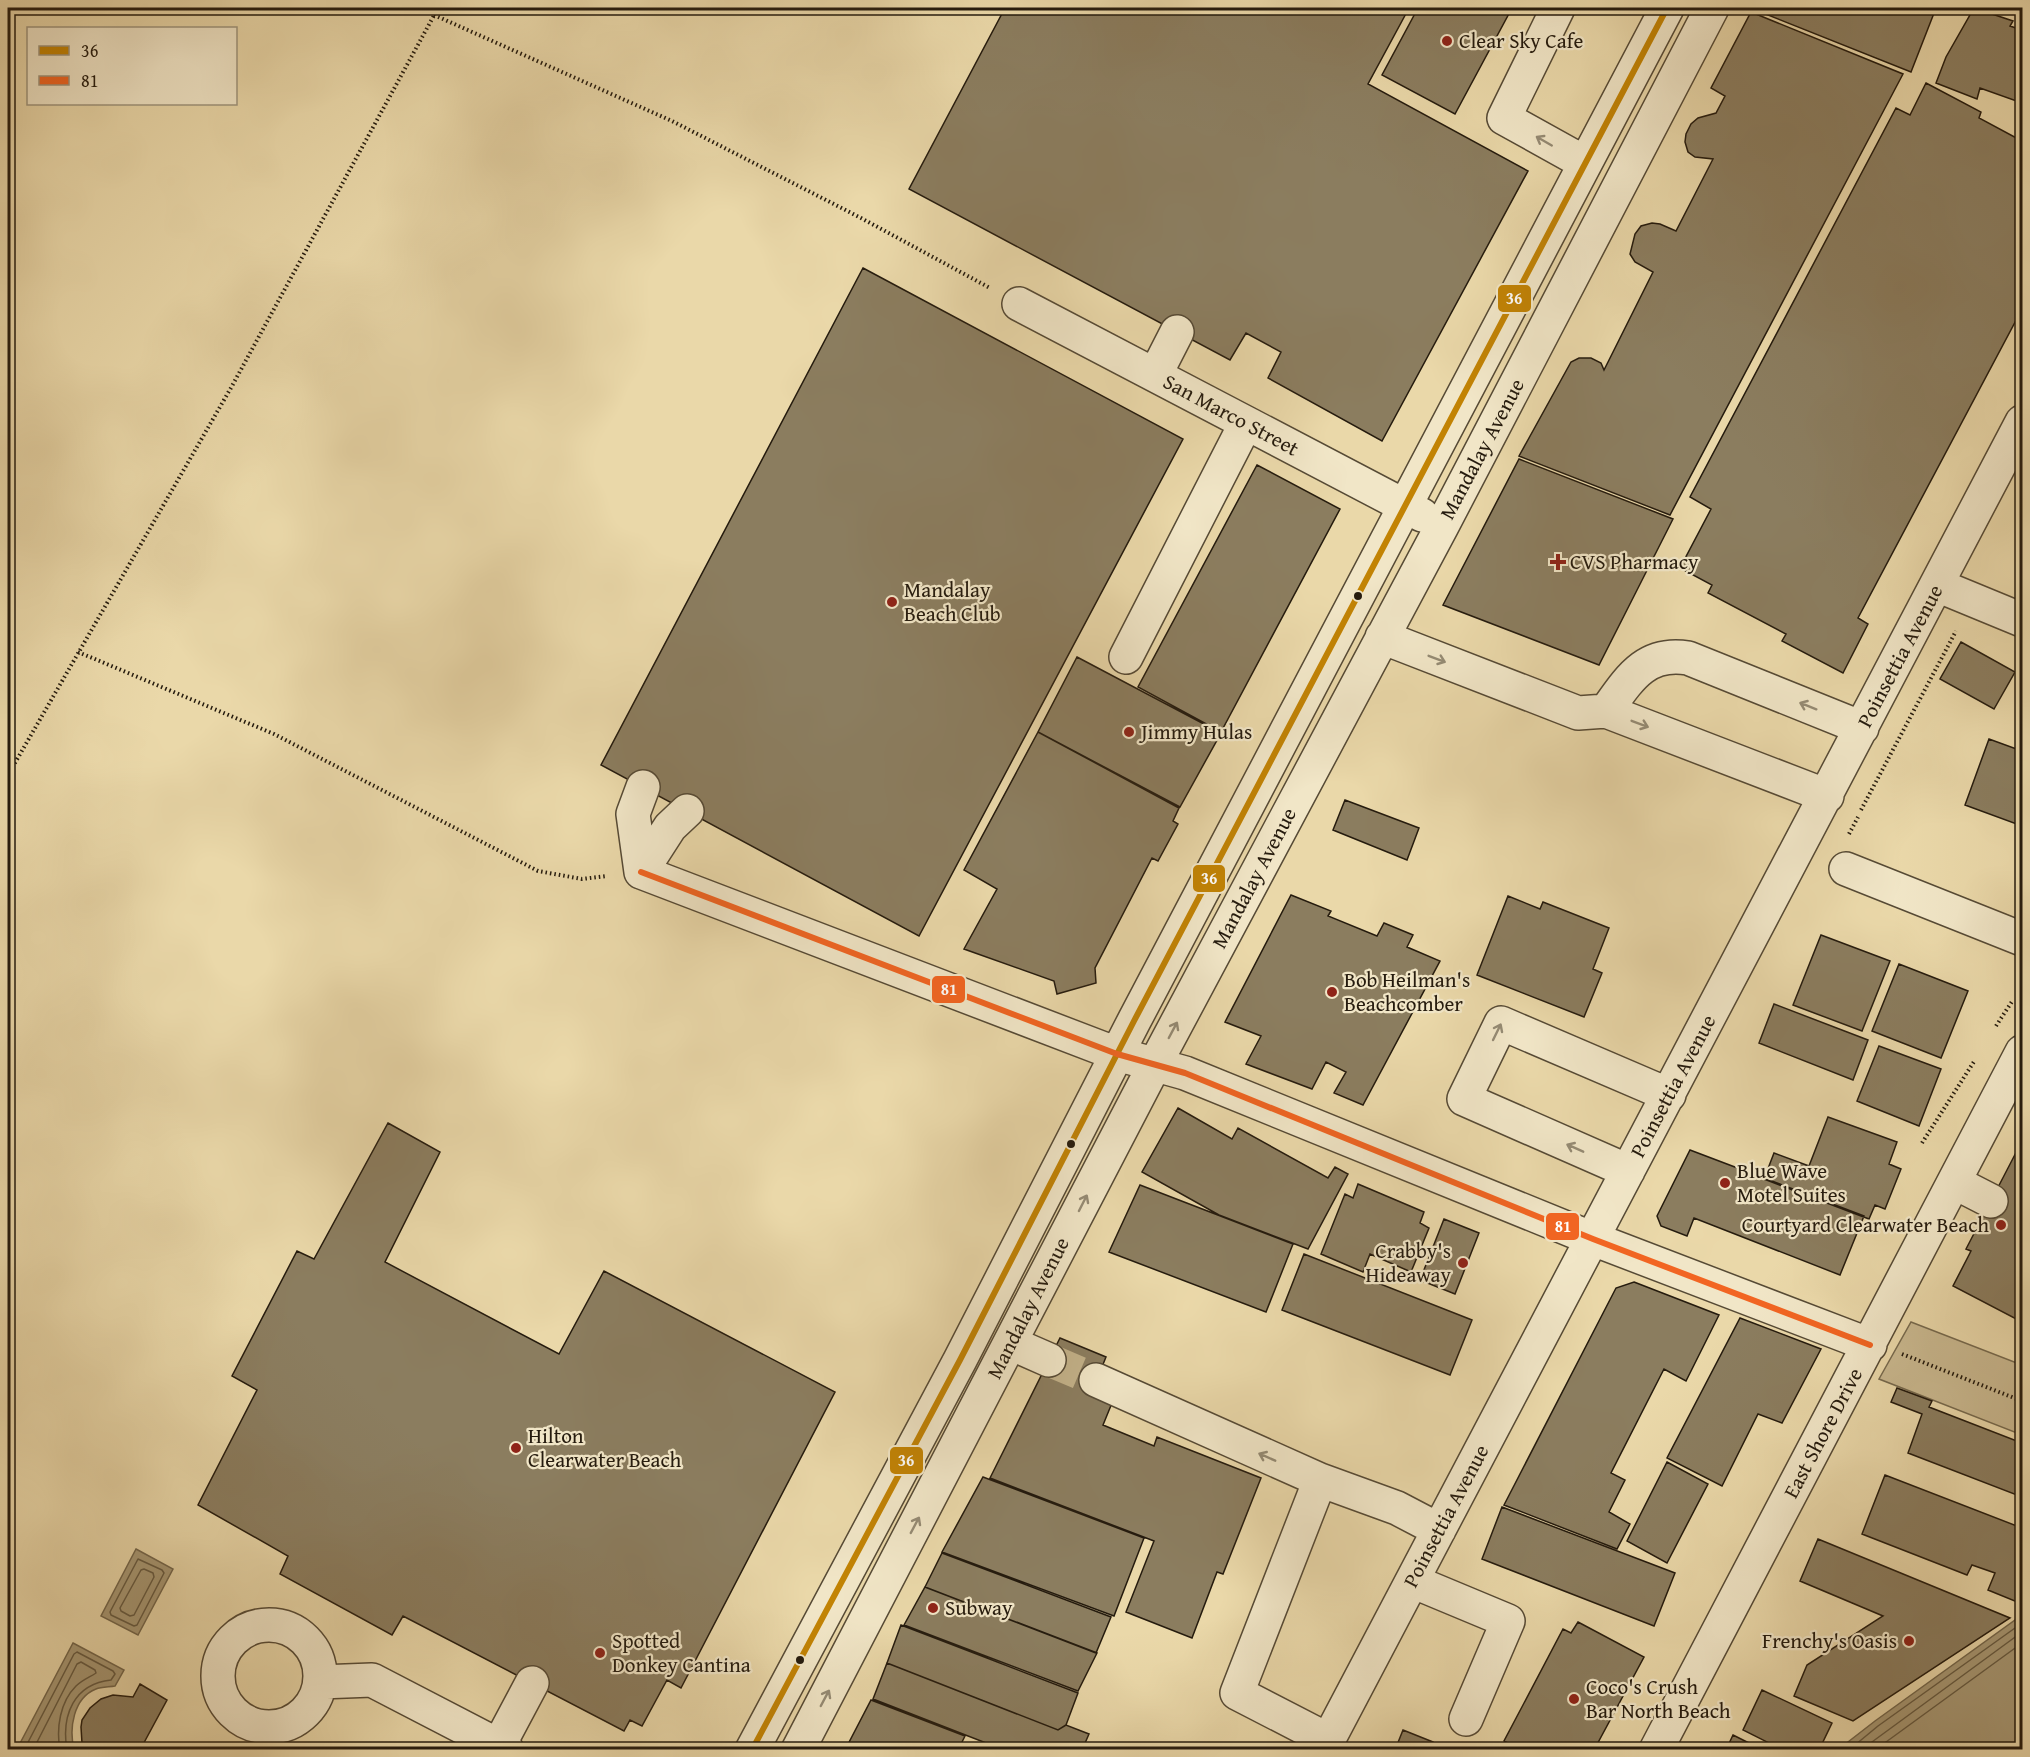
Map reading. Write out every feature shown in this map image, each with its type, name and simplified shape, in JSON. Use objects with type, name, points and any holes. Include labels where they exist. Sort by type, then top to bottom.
[{"type":"street","points":[[1558,8],[1504,118],[1584,163]]},
{"type":"street","name":"Mandalay Avenue","points":[[752,1749],[960,1360],[1117,1054],[1667,8]]},
{"type":"street","name":"Mandalay Avenue","points":[[798,1749],[1155,1064],[1442,526],[1712,8]]},
{"type":"street","name":"San Marco Street","points":[[1019,304],[1442,526]]},
{"type":"street","points":[[1155,375],[1177,332]]},
{"type":"street","name":"Poinsettia Avenue","points":[[1326,1745],[2022,422]]},
{"type":"street","points":[[1126,657],[1246,423]]},
{"type":"street","points":[[1937,585],[2022,620]]},
{"type":"street","points":[[1382,637],[1578,713],[1606,711],[1827,796]]},
{"type":"street","points":[[1606,711],[1630,678],[1650,663],[1671,656],[1688,658],[1862,728]]},
{"type":"street","points":[[641,872],[633,814],[643,788]]},
{"type":"street","points":[[641,872],[670,827],[687,811]]},
{"type":"street","points":[[1846,869],[2022,939]]},
{"type":"street","points":[[641,872],[1117,1054],[1196,1077],[1593,1239],[1870,1345]]},
{"type":"street","points":[[1628,1171],[1464,1099],[1501,1023],[1669,1095]]},
{"type":"street","name":"East Shore Drive","points":[[1656,1749],[2022,1052]]},
{"type":"street","points":[[1954,1182],[1991,1201]]},
{"type":"street","points":[[1010,1343],[1049,1360]]},
{"type":"street","points":[[960,1360],[992,1378]]},
{"type":"street","points":[[1096,1380],[1320,1480],[1397,1508],[1439,1530]]},
{"type":"street","points":[[1320,1480],[1237,1693],[1326,1745]]},
{"type":"street","points":[[1412,1581],[1508,1622],[1466,1719]]},
{"type":"street","points":[[320,1682],[372,1680],[503,1747],[532,1683]]},
{"type":"path","points":[[8,775],[232,386],[438,8]]},
{"type":"path","points":[[434,15],[672,121],[861,218],[1019,304]]},
{"type":"path","points":[[78,652],[274,734],[538,871],[582,879],[641,872]]},
{"type":"path","points":[[1995,1029],[2013,1000]]},
{"type":"path","points":[[1922,1143],[1976,1057]]},
{"type":"path","points":[[1870,1345],[1895,1351],[2022,1401]]},
{"type":"shaded area","points":[[1911,1322],[2022,1365],[2022,1435],[1879,1379]]},
{"type":"water","points":[[136,1549],[173,1569],[138,1635],[101,1616]]},
{"type":"water","points":[[2022,1615],[2022,1749],[1839,1749],[1875,1721]]},
{"type":"water","points":[[73,1643],[124,1670],[115,1686],[96,1689],[82,1699],[74,1715],[72,1732],[74,1749],[17,1749]]},
{"type":"building","points":[[1005,8],[1409,8],[1368,84],[1528,171],[1382,441],[1268,378],[1281,352],[1246,333],[1230,360],[909,189]]},
{"type":"building","name":"Clear Sky Cafe","points":[[1418,8],[1512,8],[1455,114],[1382,75]]},
{"type":"building","points":[[1759,8],[1936,8],[1911,72],[1758,11]]},
{"type":"building","points":[[1974,8],[2013,21],[2010,26],[2022,30],[2022,103],[1980,88],[1977,99],[1936,83],[1946,57]]},
{"type":"building","points":[[1751,12],[1903,74],[1670,515],[1519,456],[1571,362],[1579,358],[1591,358],[1601,363],[1604,370],[1653,272],[1635,262],[1630,254],[1635,234],[1641,226],[1652,223],[1676,231],[1713,159],[1695,157],[1688,152],[1685,142],[1686,134],[1691,124],[1698,118],[1716,113],[1725,96],[1711,88]]},
{"type":"building","points":[[1926,83],[1981,112],[1979,118],[2022,141],[2022,309],[1858,618],[1868,624],[1843,673],[1782,641],[1786,634],[1708,593],[1712,585],[1680,568],[1711,509],[1690,497],[1896,108],[1910,115]]},
{"type":"building","name":"Mandalay Beach Club","points":[[863,268],[1183,439],[919,936],[601,765]]},
{"type":"building","name":"CVS Pharmacy","points":[[1519,459],[1673,519],[1599,665],[1443,605]]},
{"type":"building","points":[[1257,465],[1340,509],[1221,732],[1138,687]]},
{"type":"building","points":[[1961,642],[2015,672],[1994,709],[1940,679]]},
{"type":"building","name":"Jimmy Hulas","points":[[1077,657],[1221,733],[1180,807],[1038,732]]},
{"type":"building","points":[[1038,732],[1179,808],[1173,821],[1178,824],[1158,861],[1152,858],[1095,968],[1096,983],[1057,994],[1054,981],[964,949],[997,889],[964,870]]},
{"type":"building","points":[[1989,739],[2022,751],[2022,826],[1965,805]]},
{"type":"building","points":[[1345,800],[1419,828],[1407,860],[1333,830]]},
{"type":"building","name":"Bob Heilman's Beachcomber","points":[[1291,895],[1331,911],[1328,916],[1377,936],[1384,923],[1413,935],[1407,947],[1440,961],[1363,1105],[1334,1093],[1346,1072],[1326,1062],[1312,1089],[1246,1064],[1261,1036],[1225,1022]]},
{"type":"building","points":[[1508,896],[1540,909],[1543,902],[1609,928],[1593,969],[1602,973],[1584,1017],[1477,975]]},
{"type":"building","points":[[1821,935],[1890,961],[1862,1031],[1793,1005]]},
{"type":"building","points":[[1899,964],[1968,991],[1941,1058],[1872,1031]]},
{"type":"building","points":[[1774,1004],[1868,1040],[1853,1080],[1759,1043]]},
{"type":"building","points":[[1879,1046],[1941,1069],[1919,1126],[1857,1101]]},
{"type":"building","points":[[1178,1108],[1232,1139],[1238,1128],[1328,1178],[1335,1167],[1348,1174],[1308,1249],[1219,1215],[1142,1172]]},
{"type":"building","points":[[1828,1117],[1897,1142],[1889,1164],[1901,1169],[1885,1209],[1875,1205],[1869,1219],[1764,1179],[1774,1153],[1809,1166]]},
{"type":"building","name":"Hilton Clearwater Beach","points":[[388,1123],[440,1152],[385,1262],[559,1354],[604,1271],[835,1392],[681,1688],[667,1680],[642,1726],[630,1720],[624,1731],[403,1616],[392,1635],[280,1574],[288,1556],[198,1505],[257,1390],[232,1376],[297,1251],[314,1259]]},
{"type":"building","name":"Courtyard Clearwater Beach","points":[[2022,1141],[2022,1322],[1953,1286],[1971,1251],[1966,1249]]},
{"type":"building","name":"Blue Wave Motel Suites","points":[[1690,1150],[1864,1216],[1840,1275],[1694,1218],[1687,1236],[1661,1226],[1657,1216]]},
{"type":"building","points":[[1358,1184],[1424,1212],[1420,1223],[1429,1228],[1411,1272],[1370,1254],[1363,1272],[1321,1254],[1345,1194],[1353,1198]]},
{"type":"building","points":[[1140,1185],[1293,1244],[1266,1312],[1109,1252]]},
{"type":"building","points":[[1444,1219],[1479,1233],[1455,1294],[1420,1280]]},
{"type":"building","points":[[1304,1254],[1472,1320],[1450,1375],[1282,1310]]},
{"type":"building","points":[[1634,1282],[1719,1315],[1686,1381],[1664,1369],[1611,1473],[1625,1480],[1609,1512],[1630,1524],[1617,1549],[1504,1505],[1616,1288]]},
{"type":"building","points":[[1740,1318],[1821,1349],[1782,1423],[1758,1414],[1722,1486],[1667,1458]]},
{"type":"building","points":[[1060,1338],[1106,1357],[1091,1394],[1112,1403],[1103,1425],[1154,1446],[1157,1437],[1261,1478],[1223,1574],[1217,1572],[1192,1638],[1126,1612],[1154,1541],[990,1478]]},
{"type":"building","points":[[1897,1388],[1932,1401],[1929,1407],[2022,1443],[2022,1497],[1908,1453],[1922,1414],[1891,1402]]},
{"type":"building","points":[[1667,1462],[1708,1484],[1667,1563],[1627,1541]]},
{"type":"building","points":[[1885,1475],[2022,1528],[2022,1604],[1988,1590],[1995,1573],[1972,1565],[1967,1575],[1862,1534]]},
{"type":"building","points":[[983,1477],[1144,1538],[1114,1616],[942,1552]]},
{"type":"building","points":[[1502,1507],[1675,1573],[1654,1626],[1482,1559]]},
{"type":"building","name":"Frenchy's Oasis","points":[[1818,1539],[2010,1618],[1853,1721],[1794,1696],[1807,1665],[1883,1616],[1800,1581]]},
{"type":"building","points":[[942,1553],[1111,1617],[1096,1653],[925,1587]]},
{"type":"building","points":[[925,1587],[1097,1653],[1078,1691],[904,1625]]},
{"type":"building","name":"Coco's Crush Bar North Beach","points":[[1578,1622],[1644,1657],[1594,1750],[1507,1750],[1510,1744],[1504,1741],[1563,1629],[1571,1633]]},
{"type":"building","points":[[901,1625],[1078,1693],[1066,1725],[1058,1730],[887,1663]]},
{"type":"building","points":[[887,1663],[1058,1730],[1066,1725],[1089,1734],[1082,1750],[1004,1750],[873,1699]]},
{"type":"building","points":[[140,1684],[167,1700],[140,1750],[85,1750],[81,1727],[82,1720],[90,1708],[101,1699],[113,1695],[133,1697]]},
{"type":"building","points":[[1762,1690],[1832,1723],[1819,1750],[1783,1750],[1743,1730]]},
{"type":"building","points":[[871,1700],[965,1736],[958,1750],[845,1750]]},
{"type":"building","points":[[1403,1730],[1433,1742],[1430,1750],[1395,1750]]},
{"type":"building","points":[[1733,1735],[1763,1750],[1726,1750]]},
{"type":"tunnel","points":[[1049,1360],[1096,1380]]},
{"type":"transit line","name":"36","points":[[752,1750],[960,1360],[1134,1021],[1667,8]]},
{"type":"transit line","name":"81","points":[[641,872],[1117,1054],[1185,1073],[1593,1239],[1870,1345]]},
{"type":"place","name":"Clear Sky Cafe","points":[[1447,41]]},
{"type":"place","name":"CVS Pharmacy","points":[[1558,562]]},
{"type":"place","name":"Mandalay Beach Club","points":[[892,602]]},
{"type":"place","name":"Jimmy Hulas","points":[[1129,732]]},
{"type":"place","name":"Bob Heilman's Beachcomber","points":[[1332,992]]},
{"type":"place","name":"Blue Wave Motel Suites","points":[[1725,1183]]},
{"type":"place","name":"Courtyard Clearwater Beach","points":[[2001,1225]]},
{"type":"place","name":"Crabby's Hideaway","points":[[1463,1263]]},
{"type":"place","name":"Hilton Clearwater Beach","points":[[516,1448]]},
{"type":"place","name":"Subway","points":[[933,1608]]},
{"type":"place","name":"Frenchy's Oasis","points":[[1909,1641]]},
{"type":"place","name":"Spotted Donkey Cantina","points":[[600,1653]]},
{"type":"place","name":"Coco's Crush Bar North Beach","points":[[1574,1699]]}]
